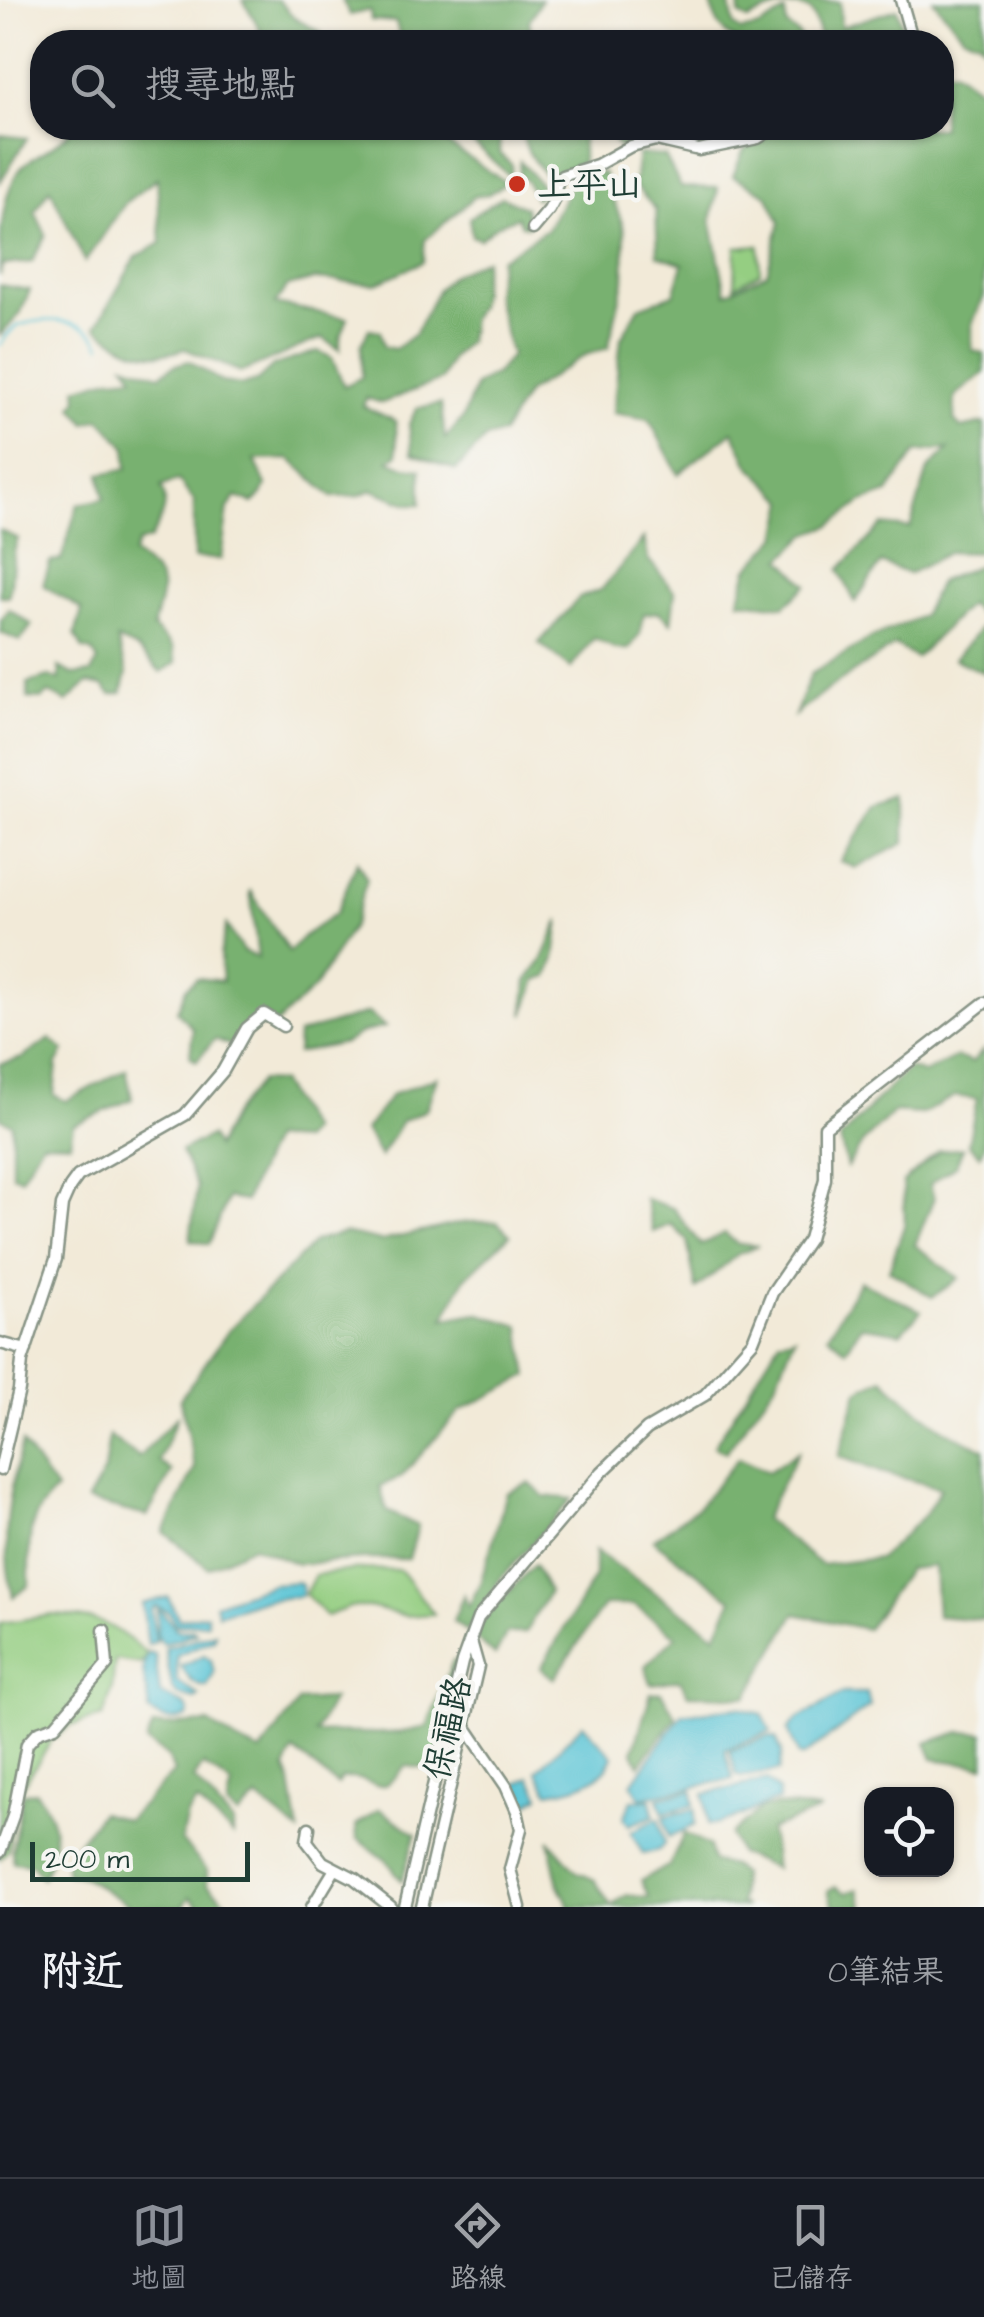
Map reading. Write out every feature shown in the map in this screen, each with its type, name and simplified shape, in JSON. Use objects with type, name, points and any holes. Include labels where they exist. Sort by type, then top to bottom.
[{"type":"street","points":[[901,0],[910,30]]},
{"type":"street","points":[[533,228],[549,210],[562,176],[597,165],[644,141],[699,150],[748,140]]},
{"type":"street","points":[[471,1641],[478,1618],[602,1472],[647,1429],[704,1395],[753,1341],[772,1293],[809,1239],[825,1178],[826,1126],[984,1003]]},
{"type":"street","points":[[0,1470],[26,1350],[56,1259],[62,1206],[74,1180],[185,1115],[223,1071],[256,1018],[264,1014],[283,1026]]},
{"type":"street","points":[[0,1343],[26,1350]]},
{"type":"street","points":[[0,1852],[13,1816],[28,1744],[38,1732],[55,1726],[106,1665],[104,1630]]},
{"type":"street","name":"保福路","points":[[422,1907],[478,1666],[471,1641]]},
{"type":"street","name":"保福路","points":[[405,1907],[462,1662],[471,1641]]},
{"type":"street","points":[[465,1726],[506,1786],[516,1811],[521,1829],[510,1869],[520,1907]]},
{"type":"street","points":[[309,1828],[307,1840],[322,1862],[354,1878],[391,1907]]},
{"type":"street","points":[[312,1907],[336,1869]]},
{"type":"green space","points":[[243,0],[278,0],[296,19],[316,30],[260,30]]},
{"type":"green space","points":[[342,0],[541,0],[529,21],[531,30],[398,30],[396,22],[371,20],[370,10],[350,15]]},
{"type":"green space","points":[[707,0],[729,0],[734,26],[740,30],[723,30]]},
{"type":"green space","points":[[740,0],[840,2],[841,27],[897,9],[903,30],[818,30],[810,11],[796,6],[770,10],[748,20],[739,15]]},
{"type":"green space","points":[[933,0],[984,0],[984,46],[964,36]]},
{"type":"green space","points":[[785,12],[787,26],[792,30],[746,30],[760,27]]},
{"type":"green space","points":[[954,71],[984,92],[984,296],[972,324],[972,351],[984,353],[984,373],[955,396],[954,420],[961,428],[984,423],[984,553],[949,552],[909,574],[881,563],[855,602],[839,570],[882,525],[910,528],[928,470],[949,449],[916,452],[888,493],[862,502],[830,526],[807,534],[782,559],[807,585],[784,606],[739,601],[748,569],[778,537],[786,501],[749,465],[733,431],[678,474],[649,419],[613,413],[621,338],[639,307],[674,294],[683,264],[658,255],[656,210],[634,185],[638,154],[665,156],[681,187],[718,188],[711,220],[726,293],[767,273],[780,222],[767,195],[733,176],[743,151],[760,140],[954,140]]},
{"type":"green space","points":[[0,135],[27,138],[0,182]]},
{"type":"green space","points":[[61,140],[442,140],[507,183],[474,197],[425,240],[423,262],[375,284],[315,279],[288,286],[275,304],[348,318],[340,350],[323,338],[241,372],[185,349],[159,354],[137,352],[96,327],[136,257],[161,243],[157,178],[126,202],[85,262],[50,188],[35,212],[46,235],[32,262],[2,265],[0,276],[6,203],[23,166]]},
{"type":"green space","points":[[499,140],[500,154],[512,165],[511,177],[473,143]]},
{"type":"green space","points":[[524,140],[582,140],[582,163],[563,170],[551,181]]},
{"type":"green space","points":[[615,140],[638,140],[619,148]]},
{"type":"green space","points":[[520,161],[543,187],[553,187],[535,199],[519,175]]},
{"type":"green space","points":[[603,172],[625,231],[624,281],[608,348],[585,355],[527,393],[502,434],[486,438],[456,470],[412,453],[409,424],[417,408],[441,404],[445,439],[463,418],[476,385],[496,374],[511,356],[495,294],[500,259],[547,229],[573,181]]},
{"type":"green space","points":[[502,197],[525,207],[528,226],[521,225],[517,217],[497,225],[480,239],[472,236],[469,218]]},
{"type":"green space","points":[[759,245],[760,272],[735,286],[736,247]]},
{"type":"green space","points":[[485,259],[479,304],[471,319],[468,341],[452,357],[441,380],[382,403],[366,398],[363,406],[396,421],[397,455],[389,460],[421,469],[421,504],[409,504],[372,490],[358,496],[332,497],[290,459],[255,460],[266,485],[262,495],[253,503],[236,497],[228,508],[221,559],[194,558],[194,501],[178,480],[161,487],[165,507],[161,520],[150,539],[138,543],[133,554],[159,578],[161,594],[153,628],[172,647],[176,663],[161,672],[137,649],[117,640],[127,673],[122,693],[111,695],[103,686],[88,683],[67,702],[49,693],[42,699],[28,698],[28,683],[49,677],[60,680],[59,667],[74,675],[91,673],[98,661],[92,651],[83,649],[75,635],[82,610],[43,585],[50,562],[61,560],[78,504],[104,499],[100,474],[127,469],[126,447],[100,419],[86,423],[73,407],[78,399],[77,388],[134,376],[125,364],[160,375],[189,361],[222,382],[243,385],[257,381],[274,365],[318,351],[332,358],[344,386],[362,377],[361,346],[369,329],[380,331],[384,347],[395,349],[415,334],[438,289],[451,276]]},
{"type":"green space","points":[[0,285],[30,290],[20,314],[0,335]]},
{"type":"green space","points":[[0,530],[18,539],[8,596],[0,596]]},
{"type":"green space","points":[[644,538],[648,559],[675,592],[671,623],[659,612],[644,614],[640,634],[629,649],[616,649],[594,638],[571,668],[539,643],[579,598],[602,589]]},
{"type":"green space","points":[[984,563],[984,619],[969,604],[916,658],[895,645],[795,715],[811,674],[871,638],[922,616],[940,581]]},
{"type":"green space","points":[[9,609],[32,625],[20,641],[1,633],[1,620]]},
{"type":"green space","points":[[984,624],[984,673],[954,659]]},
{"type":"green space","points":[[905,798],[905,843],[856,868],[840,861],[877,807]]},
{"type":"green space","points":[[357,862],[367,879],[353,925],[315,987],[275,1025],[264,1015],[236,1048],[215,1039],[196,1061],[190,1056],[193,1029],[177,1011],[186,988],[197,978],[222,981],[220,955],[226,925],[243,951],[258,958],[250,890],[289,952],[336,913]]},
{"type":"green space","points":[[560,919],[555,958],[548,977],[537,980],[524,1015],[527,981],[542,961]]},
{"type":"green space","points":[[368,1013],[385,1027],[361,1033],[345,1043],[297,1053],[298,1034]]},
{"type":"green space","points":[[50,1039],[64,1051],[57,1064],[54,1095],[66,1101],[126,1069],[132,1099],[73,1125],[70,1143],[42,1142],[21,1178],[12,1174],[12,1124],[0,1118],[0,1064],[22,1058]]},
{"type":"green space","points":[[984,1050],[984,1145],[980,1155],[968,1144],[977,1099],[955,1096],[922,1114],[894,1112],[863,1142],[847,1167],[840,1139],[908,1068],[924,1073],[957,1057],[972,1062]]},
{"type":"green space","points":[[437,1077],[426,1110],[402,1121],[380,1157],[365,1130],[391,1095]]},
{"type":"green space","points":[[260,1081],[280,1082],[310,1131],[302,1141],[272,1139],[245,1201],[228,1198],[209,1244],[190,1240],[197,1187],[181,1151],[210,1136],[216,1147],[233,1114]]},
{"type":"green space","points":[[963,1148],[956,1165],[930,1184],[934,1198],[915,1245],[959,1279],[932,1297],[889,1270],[905,1223],[903,1182],[939,1151]]},
{"type":"green space","points":[[645,1199],[673,1208],[701,1245],[725,1233],[737,1244],[758,1246],[738,1254],[696,1289],[687,1240],[671,1224],[653,1232]]},
{"type":"green space","points":[[465,1222],[497,1222],[510,1235],[465,1278],[444,1319],[477,1313],[520,1326],[528,1376],[460,1411],[401,1477],[380,1486],[387,1511],[418,1526],[409,1559],[297,1564],[253,1546],[208,1568],[164,1532],[195,1468],[180,1399],[229,1330],[315,1241],[344,1233],[381,1241]]},
{"type":"green space","points":[[860,1281],[921,1311],[901,1333],[861,1326],[846,1350],[828,1335]]},
{"type":"green space","points":[[795,1336],[776,1383],[726,1452],[714,1446],[780,1340]]},
{"type":"green space","points":[[883,1378],[942,1428],[984,1449],[984,1620],[937,1616],[934,1566],[908,1569],[867,1629],[795,1614],[747,1697],[688,1694],[680,1680],[651,1684],[645,1666],[676,1636],[634,1605],[604,1605],[554,1679],[541,1668],[595,1576],[595,1551],[716,1635],[732,1599],[653,1540],[699,1506],[738,1458],[768,1472],[798,1452],[764,1519],[821,1565],[880,1558],[925,1515],[941,1488],[839,1456],[858,1391]]},
{"type":"green space","points":[[178,1415],[159,1461],[172,1472],[147,1516],[87,1501],[104,1471],[109,1436],[139,1457]]},
{"type":"green space","points":[[22,1443],[56,1490],[33,1523],[29,1586],[13,1597],[7,1520]]},
{"type":"green space","points":[[529,1483],[544,1496],[572,1499],[500,1579],[467,1632],[453,1621],[464,1594],[468,1607],[480,1584],[507,1493]]},
{"type":"green space","points":[[534,1565],[549,1592],[525,1633],[507,1633],[495,1655],[476,1639],[480,1622]]},
{"type":"green space","points":[[359,1569],[400,1570],[434,1614],[406,1616],[369,1607],[350,1607],[326,1616],[305,1594],[315,1575]]},
{"type":"green space","points":[[53,1615],[104,1624],[147,1654],[141,1664],[115,1660],[112,1690],[103,1717],[70,1726],[52,1740],[15,1798],[8,1850],[0,1859],[0,1623]]},
{"type":"green space","points":[[453,1661],[460,1661],[460,1668],[432,1769],[405,1766],[395,1778],[380,1786],[353,1778],[341,1779],[337,1785],[294,1751],[285,1768],[299,1832],[257,1798],[238,1816],[227,1806],[232,1785],[203,1765],[194,1779],[233,1823],[233,1835],[196,1802],[187,1815],[181,1841],[207,1870],[207,1884],[232,1907],[201,1907],[190,1897],[183,1907],[132,1907],[85,1878],[66,1873],[66,1859],[101,1812],[127,1820],[174,1772],[167,1756],[146,1742],[153,1726],[209,1723],[261,1752],[299,1701],[333,1699],[315,1733],[414,1730],[427,1726]]},
{"type":"green space","points":[[661,1692],[676,1717],[639,1765],[633,1752],[651,1693]]},
{"type":"green space","points":[[960,1732],[984,1733],[984,1766],[933,1759],[926,1743]]},
{"type":"green space","points":[[36,1792],[49,1813],[54,1834],[52,1856],[42,1878],[33,1865],[14,1862],[12,1852],[23,1793]]},
{"type":"green space","points":[[778,1805],[820,1810],[770,1830],[775,1868],[739,1854],[730,1835],[760,1809]]},
{"type":"green space","points":[[379,1809],[416,1834],[402,1881],[387,1861],[357,1838],[356,1826]]},
{"type":"green space","points":[[684,1833],[709,1846],[713,1862],[732,1866],[741,1874],[740,1904],[746,1907],[570,1907],[559,1885],[549,1840],[577,1872],[595,1880],[611,1906],[627,1895],[649,1898],[641,1880],[670,1865]]},
{"type":"green space","points":[[836,1887],[846,1893],[858,1889],[864,1907],[833,1907],[828,1891]]},
{"type":"water","points":[[298,1582],[301,1596],[259,1601],[218,1614],[215,1604],[272,1584]]},
{"type":"water","points":[[168,1597],[179,1619],[207,1614],[207,1623],[176,1625],[169,1612],[156,1606],[151,1610],[156,1641],[148,1645],[142,1604]]},
{"type":"water","points":[[157,1610],[177,1630],[196,1633],[163,1644],[157,1637]]},
{"type":"water","points":[[215,1633],[214,1639],[177,1655],[177,1681],[199,1696],[195,1699],[177,1695],[172,1688],[165,1648]]},
{"type":"water","points":[[149,1653],[155,1655],[160,1694],[185,1705],[187,1717],[167,1720],[149,1711],[144,1668]]},
{"type":"water","points":[[204,1655],[211,1660],[214,1673],[207,1687],[191,1680],[181,1666]]},
{"type":"water","points":[[843,1693],[867,1693],[870,1706],[799,1756],[788,1730],[796,1720]]},
{"type":"water","points":[[739,1707],[762,1714],[771,1731],[725,1750],[733,1779],[640,1798],[632,1783],[682,1714]]},
{"type":"water","points":[[583,1724],[613,1756],[609,1765],[596,1778],[549,1792],[537,1771]]},
{"type":"water","points":[[769,1736],[776,1738],[782,1752],[779,1771],[741,1777],[736,1774],[730,1751]]},
{"type":"water","points":[[530,1777],[540,1796],[524,1807],[515,1785]]},
{"type":"water","points":[[767,1780],[778,1790],[779,1800],[733,1819],[708,1824],[704,1794]]},
{"type":"water","points":[[693,1790],[694,1805],[663,1813],[658,1798]]},
{"type":"water","points":[[651,1799],[654,1816],[629,1825],[624,1818],[632,1800]]},
{"type":"water","points":[[695,1809],[695,1825],[669,1837],[663,1817]]},
{"type":"water","points":[[658,1818],[665,1843],[659,1850],[643,1854],[631,1832]]},
{"type":"waterway","points":[[0,345],[18,326],[52,321],[87,330],[101,346]]},
{"type":"place","name":"上平山","points":[[517,184]]}]
